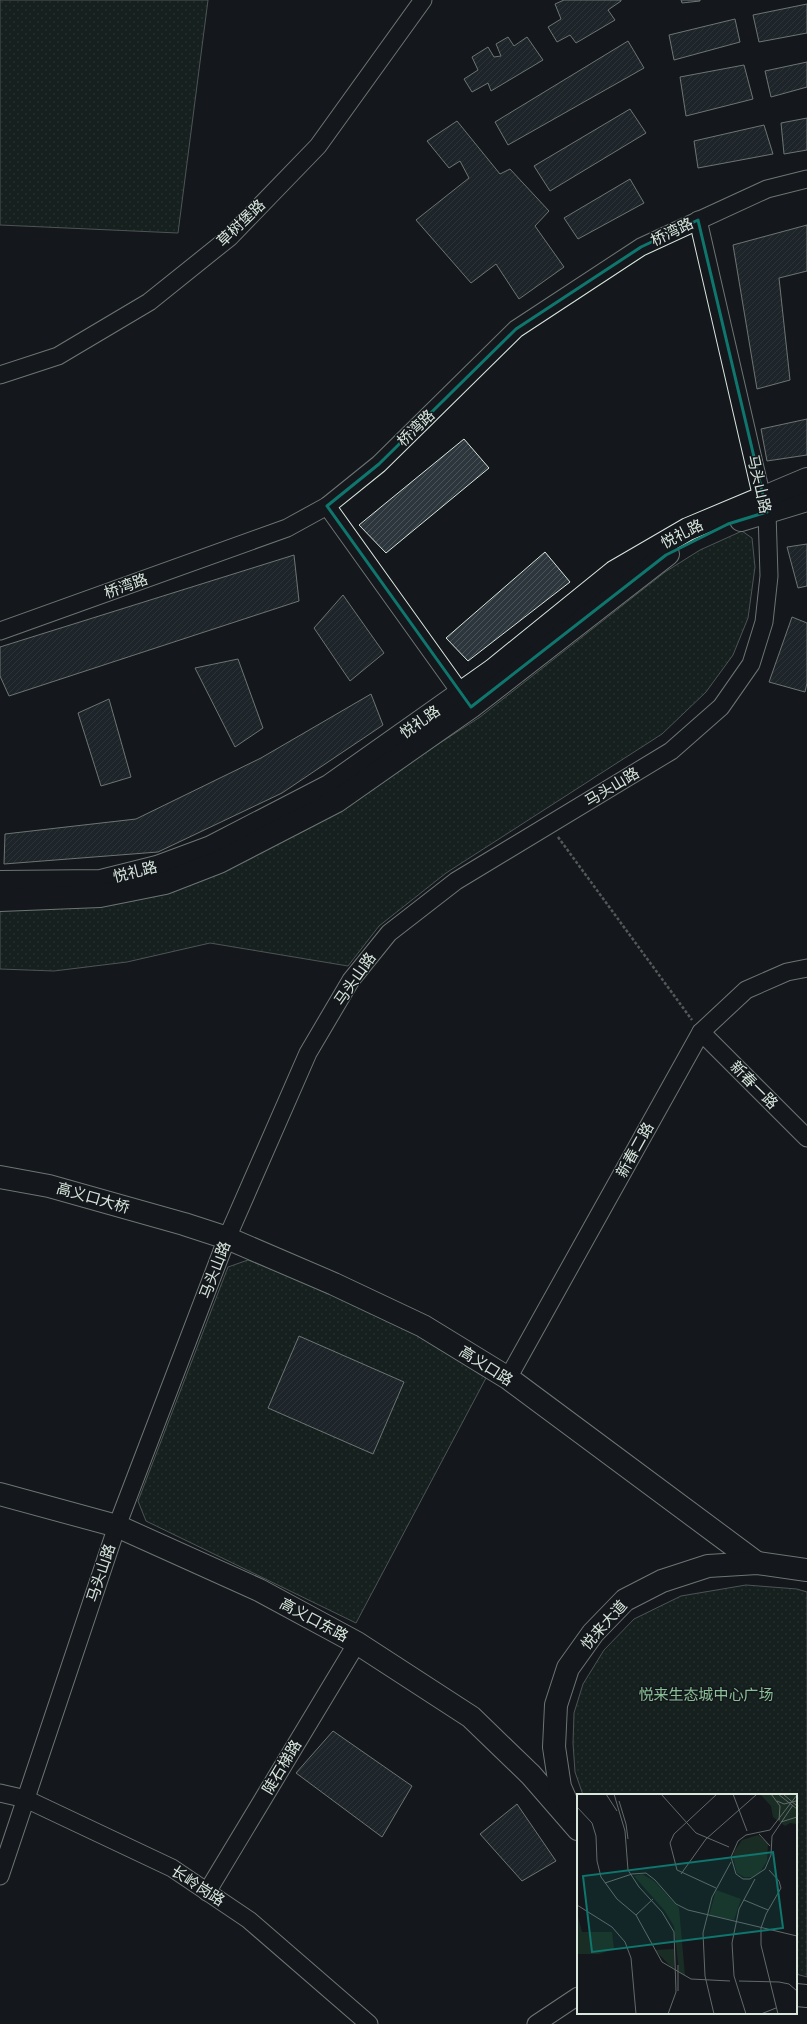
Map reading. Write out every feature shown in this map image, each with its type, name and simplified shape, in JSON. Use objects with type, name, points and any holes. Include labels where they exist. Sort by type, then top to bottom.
[{"type":"main road","name":"悦礼路","points":[[764,505],[807,479]]},
{"type":"main road","name":"悦礼路","points":[[0,900],[100,896],[165,883],[220,862],[337,801],[466,700],[493,670],[614,572],[688,529],[764,505],[807,500]]},
{"type":"main road","name":"悦礼路","points":[[0,882],[100,881],[157,867],[211,847],[329,786],[466,700]]},
{"type":"main road","name":"高义口大桥","points":[[0,1177],[49,1186],[184,1224]]},
{"type":"main road","name":"高义口路","points":[[184,1224],[226,1238],[334,1284],[423,1326],[508,1378],[757,1563]]},
{"type":"main road","name":"高义口东路","points":[[0,1494],[117,1526],[259,1590],[357,1643],[471,1717],[531,1775],[577,1828]]},
{"type":"main road","name":"悦来大道","points":[[577,1827],[560,1787],[554,1747],[556,1705],[568,1668],[593,1633],[624,1600],[662,1581],[708,1566],[757,1563],[807,1570]]},
{"type":"main road","points":[[797,1995],[807,1996]]},
{"type":"street","name":"草树堡路","points":[[0,375],[58,356],[142,306],[230,237],[318,146],[423,0]]},
{"type":"street","name":"桥湾路","points":[[0,631],[287,528],[327,506],[379,464],[516,329],[641,248],[767,189],[807,179]]},
{"type":"street","name":"马头山路","points":[[0,1876],[117,1526],[226,1238],[308,1053],[351,980],[390,933],[456,881],[671,751],[721,707],[751,664],[764,622],[769,576],[764,505],[698,220]]},
{"type":"street","points":[[327,506],[466,700]]},
{"type":"street","name":"新春二路","points":[[508,1378],[701,1032],[746,990],[787,972],[807,968]]},
{"type":"street","name":"新春一路","points":[[701,1032],[807,1138]]},
{"type":"street","name":"陡石梯路","points":[[208,1892],[357,1643]]},
{"type":"street","name":"长岭岗路","points":[[0,1794],[26,1799],[172,1868],[249,1920],[369,2024]]},
{"type":"street","points":[[536,2024],[577,1997]]},
{"type":"path","points":[[548,825],[701,1032]]},
{"type":"highlighted area","points":[[698,220],[767,512],[728,524],[666,555],[471,707],[327,506],[379,464],[516,329],[641,247]]},
{"type":"green space","points":[[0,0],[208,0],[178,233],[0,225]]},
{"type":"green space","points":[[742,531],[752,538],[755,567],[748,618],[733,655],[706,692],[662,734],[446,873],[379,926],[348,966],[210,943],[127,962],[54,971],[0,969],[0,906],[344,805],[480,717],[665,572],[700,550]]},
{"type":"green space","points":[[248,1260],[331,1292],[418,1335],[486,1378],[356,1623],[146,1521],[138,1501],[228,1267]]},
{"type":"green space","name":"悦来生态城中心广场","points":[[746,1585],[797,1589],[807,1592],[807,1977],[797,1974],[797,1794],[583,1794],[575,1772],[573,1743],[574,1713],[583,1684],[604,1650],[634,1619],[681,1596]]},
{"type":"building","points":[[564,0],[621,1],[608,10],[615,20],[576,43],[570,35],[557,42],[548,27],[561,19],[555,4]]},
{"type":"building","points":[[681,0],[700,0],[700,1],[682,3]]},
{"type":"building","points":[[807,4],[807,33],[759,42],[753,15]]},
{"type":"building","points":[[735,19],[740,42],[674,60],[669,35]]},
{"type":"building","points":[[508,37],[514,46],[527,37],[543,60],[491,91],[488,83],[472,92],[464,79],[478,70],[472,57],[488,47],[494,57],[501,56],[496,44]]},
{"type":"building","points":[[628,41],[644,68],[508,145],[495,122]]},
{"type":"building","points":[[807,62],[807,87],[771,97],[765,71]]},
{"type":"building","points":[[744,65],[753,99],[686,116],[680,77]]},
{"type":"building","points":[[630,109],[646,133],[550,191],[534,166]]},
{"type":"building","points":[[807,118],[807,150],[784,154],[781,123]]},
{"type":"building","points":[[457,121],[500,174],[510,169],[549,211],[535,226],[564,267],[519,299],[496,264],[471,283],[416,220],[469,178],[460,161],[449,168],[427,141]]},
{"type":"building","points":[[764,125],[773,154],[698,168],[694,141]]},
{"type":"building","points":[[630,179],[644,203],[578,239],[564,218]]},
{"type":"building","points":[[807,225],[807,271],[779,278],[790,380],[757,389],[733,245]]},
{"type":"building","points":[[807,419],[807,455],[767,461],[761,429]]},
{"type":"building","points":[[464,439],[489,468],[386,553],[359,525]]},
{"type":"building","points":[[807,544],[807,586],[798,588],[787,547]]},
{"type":"building","points":[[545,552],[570,582],[468,661],[446,638]]},
{"type":"building","points":[[294,555],[299,601],[9,696],[0,676],[0,647]]},
{"type":"building","points":[[343,595],[384,653],[350,681],[314,628]]},
{"type":"building","points":[[792,617],[807,623],[807,683],[805,692],[769,682]]},
{"type":"building","points":[[238,659],[263,728],[235,747],[195,668]]},
{"type":"building","points":[[371,694],[383,725],[282,793],[158,852],[4,864],[5,834],[136,819],[261,758]]},
{"type":"building","points":[[109,699],[131,777],[101,786],[78,713]]},
{"type":"building","points":[[299,1336],[404,1382],[373,1454],[268,1408]]},
{"type":"building","points":[[333,1731],[412,1786],[382,1837],[296,1773]]},
{"type":"building","points":[[517,1804],[556,1861],[522,1881],[480,1834]]}]
